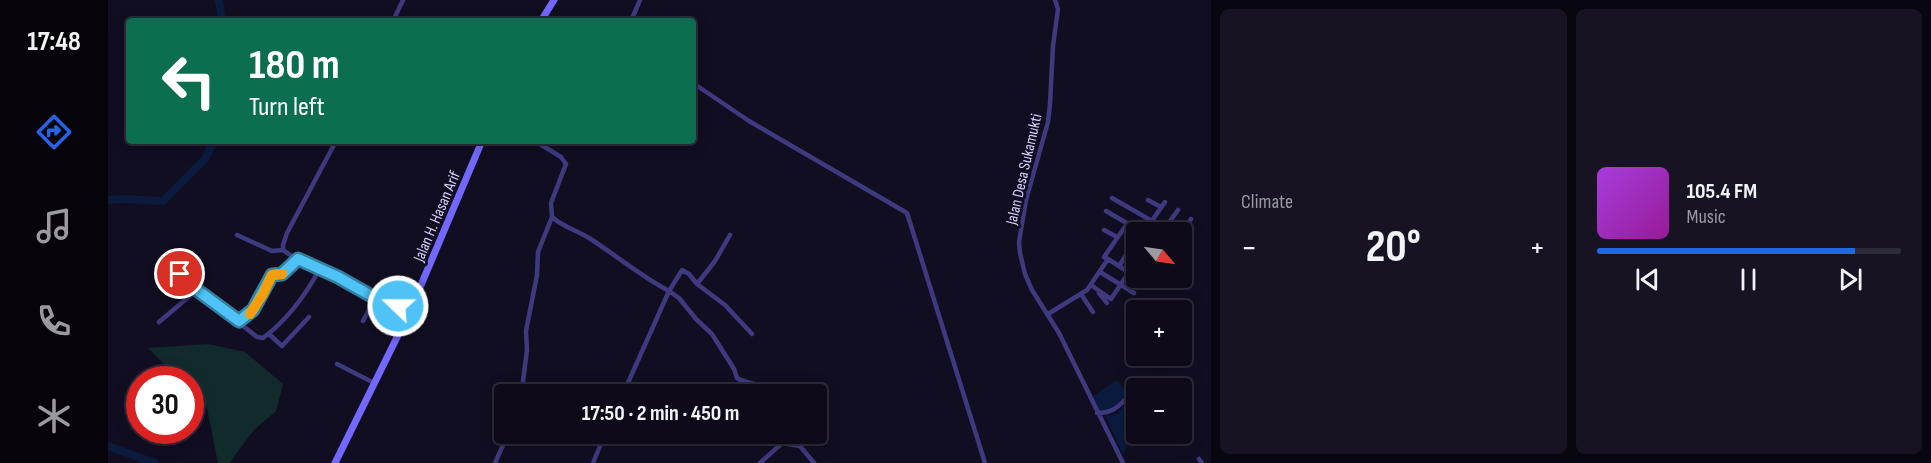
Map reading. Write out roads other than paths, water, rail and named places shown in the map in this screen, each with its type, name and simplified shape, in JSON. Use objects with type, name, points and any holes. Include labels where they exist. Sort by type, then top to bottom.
[{"type":"main road","points":[[543,18],[554,0]]},
{"type":"main road","name":"Jalan H. Hasan Arif","points":[[336,463],[410,311],[481,144]]},
{"type":"street","points":[[394,18],[403,0]]},
{"type":"street","points":[[632,18],[640,0]]},
{"type":"street","name":"Jalan Desa Sukamukti","points":[[1055,0],[1058,9],[1048,122],[1026,200],[1019,248],[1025,274],[1032,290],[1059,333],[1123,463]]},
{"type":"street","points":[[696,85],[749,121],[907,213],[985,463]]},
{"type":"street","points":[[283,250],[287,233],[334,144]]},
{"type":"street","points":[[525,384],[526,331],[537,275],[538,252],[552,217],[551,203],[566,163],[561,157],[540,144]]},
{"type":"street","points":[[1112,198],[1152,220],[1165,201]]},
{"type":"street","points":[[1148,200],[1161,207]]},
{"type":"street","points":[[1169,222],[1178,210]]},
{"type":"street","points":[[1106,211],[1126,223]]},
{"type":"street","points":[[552,217],[570,230],[587,237],[643,277],[679,298],[712,334],[734,369],[737,378],[744,382],[760,384]]},
{"type":"street","points":[[1126,225],[1104,257],[1126,270]]},
{"type":"street","points":[[1104,230],[1117,237]]},
{"type":"street","points":[[237,235],[272,251],[283,250],[375,298],[410,311]]},
{"type":"street","points":[[697,284],[715,261],[730,235]]},
{"type":"street","points":[[1119,266],[1126,255]]},
{"type":"street","points":[[239,321],[253,310],[272,275],[282,274],[298,259]]},
{"type":"street","points":[[1048,314],[1093,287],[1108,259]]},
{"type":"street","points":[[180,274],[197,290],[263,338],[288,316],[303,298],[319,270]]},
{"type":"street","points":[[627,384],[669,291],[682,270],[690,273],[697,284],[725,305],[752,334]]},
{"type":"street","points":[[1100,272],[1134,293]]},
{"type":"street","points":[[1093,287],[1111,299],[1126,280]]},
{"type":"street","points":[[1093,287],[1107,303]]},
{"type":"street","points":[[159,322],[197,290]]},
{"type":"street","points":[[1081,294],[1094,312]]},
{"type":"street","points":[[363,321],[375,298]]},
{"type":"street","points":[[269,334],[282,346],[309,317]]},
{"type":"street","points":[[337,364],[375,384]]},
{"type":"street","points":[[1097,413],[1116,410],[1126,399]]},
{"type":"street","points":[[495,463],[504,444]]},
{"type":"street","points":[[593,463],[601,444]]},
{"type":"street","points":[[760,463],[781,444],[800,446],[814,463]]},
{"type":"water","points":[[1117,380],[1126,391],[1126,396],[1114,411],[1099,411],[1092,397]]},
{"type":"water","points":[[1126,404],[1127,444],[1123,455],[1106,416],[1117,414]]},
{"type":"waterway","points":[[219,0],[222,18]]},
{"type":"waterway","points":[[108,200],[163,201],[205,159],[212,144]]},
{"type":"waterway","points":[[108,446],[155,463]]}]
